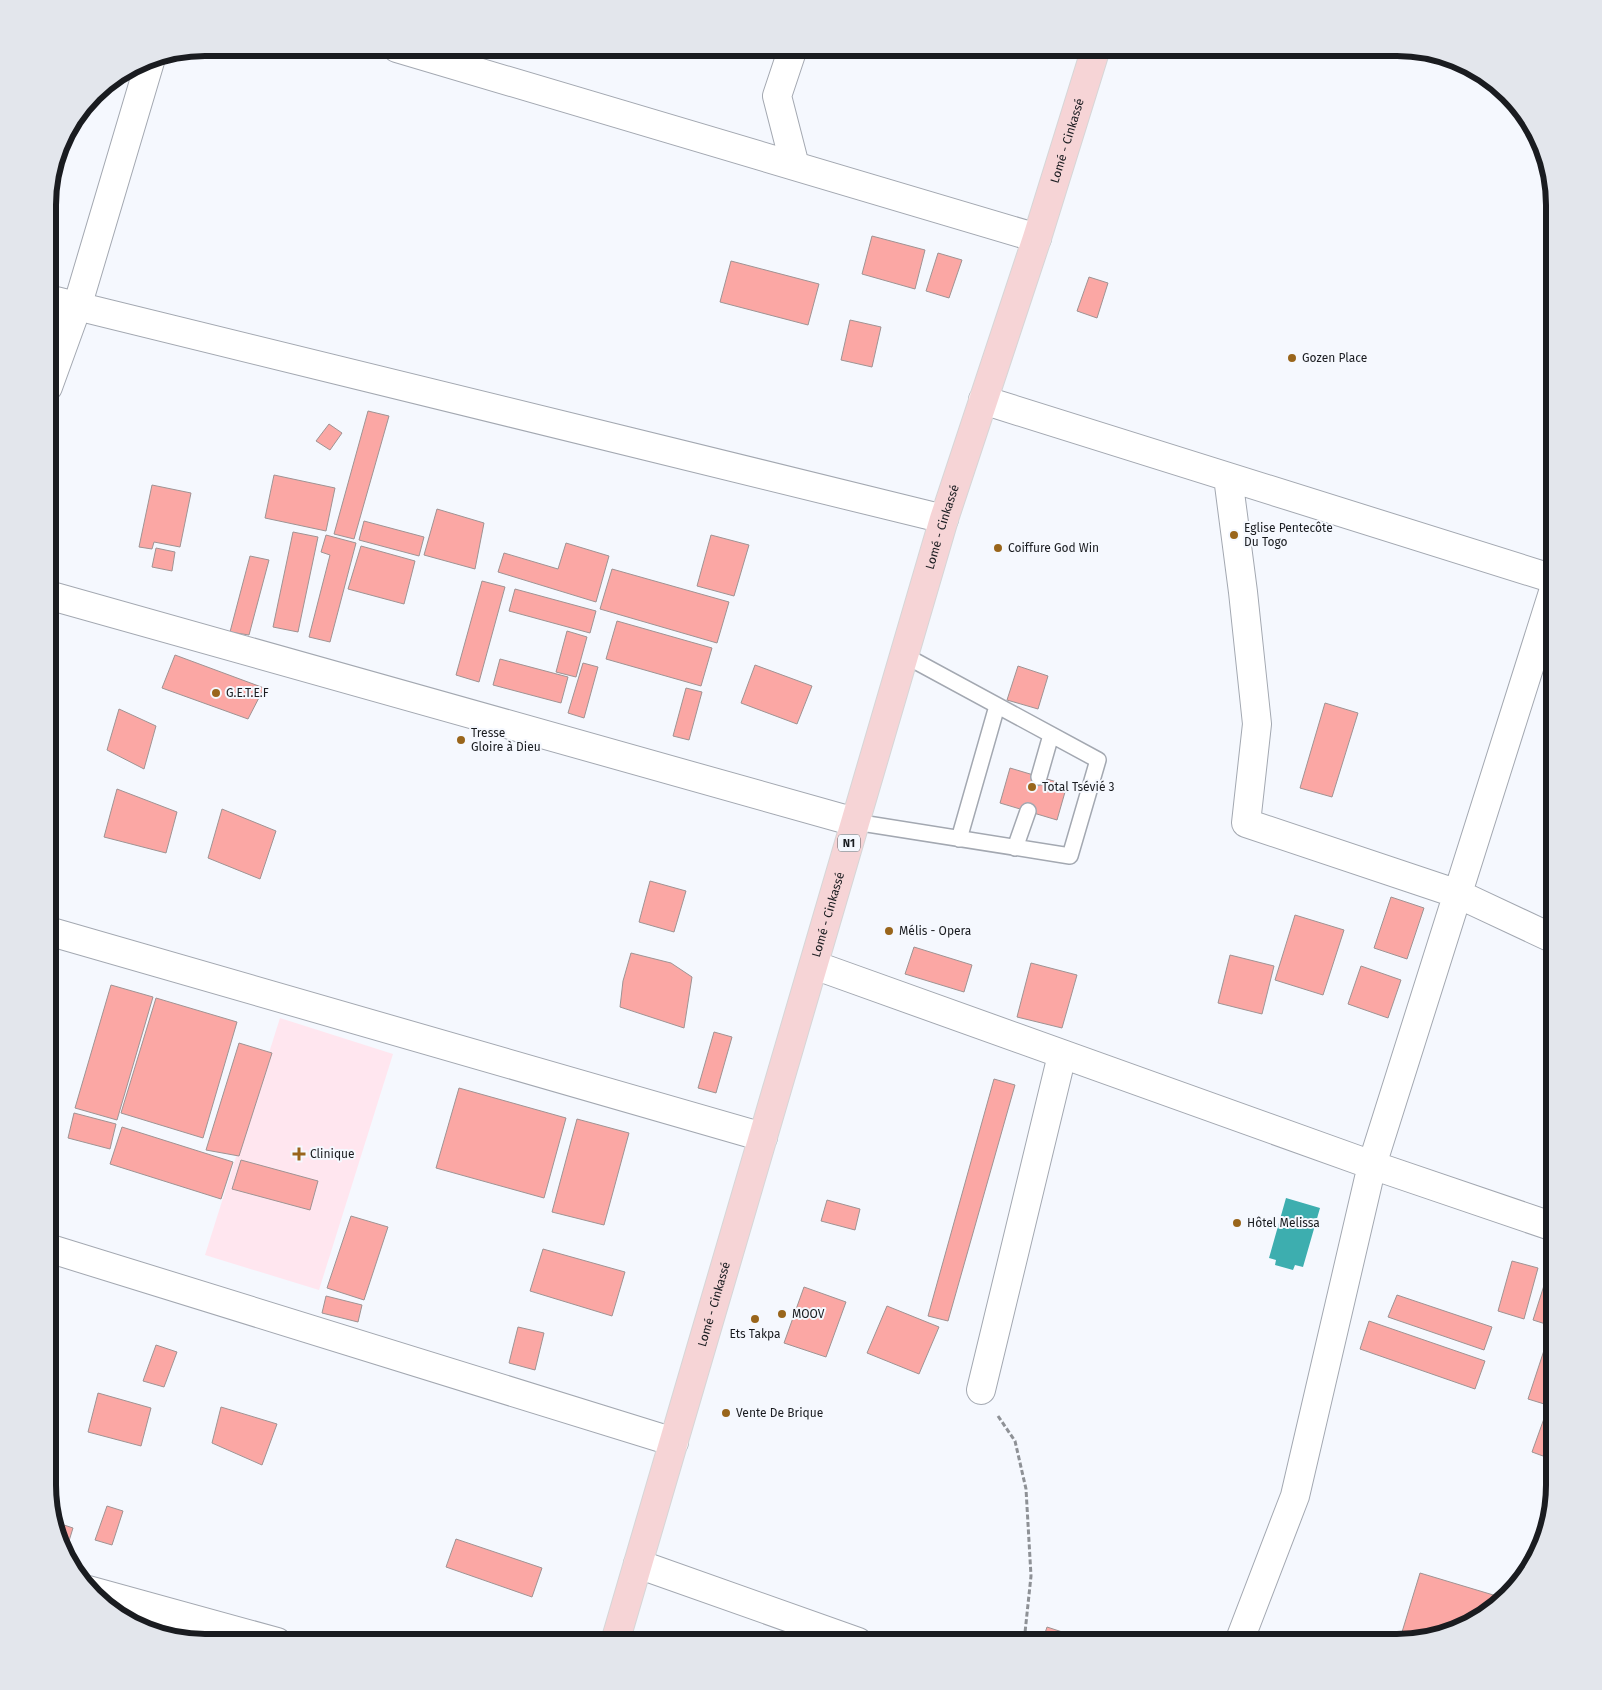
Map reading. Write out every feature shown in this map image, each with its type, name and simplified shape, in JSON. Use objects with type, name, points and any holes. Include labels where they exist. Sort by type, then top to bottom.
[{"type":"highway","name":"Lomé - Cinkassé","points":[[617,1634],[944,520],[1037,238],[1093,57]]},
{"type":"street","points":[[426,56],[1037,238]]},
{"type":"street","points":[[790,56],[777,96],[795,166]]},
{"type":"street","points":[[57,362],[76,307],[148,68]]},
{"type":"street","points":[[57,302],[944,520]]},
{"type":"street","points":[[983,400],[1546,576]]},
{"type":"street","points":[[1228,477],[1257,724],[1246,823],[1458,894],[1546,935]]},
{"type":"street","points":[[57,597],[855,822]]},
{"type":"street","points":[[1242,1634],[1295,1496],[1372,1165],[1546,614]]},
{"type":"street","points":[[56,933],[764,1136]]},
{"type":"street","points":[[814,965],[1372,1165],[1546,1224]]},
{"type":"street","points":[[981,1390],[1062,1055]]},
{"type":"street","points":[[56,1251],[674,1442]]},
{"type":"street","points":[[638,1564],[835,1634]]},
{"type":"street","points":[[106,1595],[248,1634]]},
{"type":"lane","points":[[855,822],[1070,856],[1098,760],[904,655]]},
{"type":"lane","points":[[958,839],[997,706]]},
{"type":"lane","points":[[1039,777],[1051,735]]},
{"type":"lane","points":[[1015,848],[1028,811]]},
{"type":"path","points":[[981,1390],[1015,1442],[1026,1489],[1031,1576],[1025,1634]]},
{"type":"shaded area","name":"Clinique","points":[[280,1018],[393,1054],[319,1290],[205,1255]]},
{"type":"water","points":[[1286,1198],[1320,1208],[1303,1267],[1295,1265],[1293,1270],[1275,1265],[1276,1260],[1269,1258]]},
{"type":"building","points":[[872,236],[925,250],[915,289],[862,274]]},
{"type":"building","points":[[938,253],[962,260],[949,298],[926,291]]},
{"type":"building","points":[[731,261],[819,284],[808,325],[720,302]]},
{"type":"building","points":[[1089,277],[1108,283],[1097,318],[1077,311]]},
{"type":"building","points":[[850,320],[881,327],[872,367],[841,360]]},
{"type":"building","points":[[368,411],[389,416],[354,539],[334,534]]},
{"type":"building","points":[[329,424],[342,433],[330,450],[316,441]]},
{"type":"building","points":[[274,475],[335,488],[326,531],[265,518]]},
{"type":"building","points":[[152,485],[191,493],[180,547],[154,542],[152,549],[139,547]]},
{"type":"building","points":[[437,509],[484,523],[475,569],[424,555]]},
{"type":"building","points":[[364,521],[424,537],[419,556],[359,540]]},
{"type":"building","points":[[293,532],[318,537],[298,632],[273,627]]},
{"type":"building","points":[[326,535],[356,543],[330,642],[309,637],[330,555],[321,552]]},
{"type":"building","points":[[711,535],[749,545],[734,596],[697,586]]},
{"type":"building","points":[[566,543],[609,556],[596,602],[498,572],[504,553],[558,569]]},
{"type":"building","points":[[361,546],[415,561],[404,604],[348,589]]},
{"type":"building","points":[[156,548],[175,552],[172,571],[152,567]]},
{"type":"building","points":[[250,556],[269,560],[249,635],[230,632]]},
{"type":"building","points":[[612,569],[729,602],[717,643],[600,609]]},
{"type":"building","points":[[482,581],[505,587],[479,682],[456,675]]},
{"type":"building","points":[[515,589],[596,611],[590,633],[509,611]]},
{"type":"building","points":[[617,621],[712,648],[701,686],[606,659]]},
{"type":"building","points":[[567,631],[587,637],[576,677],[556,672]]},
{"type":"building","points":[[175,655],[264,688],[248,719],[162,688]]},
{"type":"building","points":[[500,659],[568,677],[561,703],[493,685]]},
{"type":"building","points":[[583,663],[598,667],[584,718],[568,713]]},
{"type":"building","points":[[755,665],[812,686],[797,724],[741,703]]},
{"type":"building","points":[[1018,666],[1048,676],[1038,709],[1007,700]]},
{"type":"building","points":[[686,688],[702,692],[689,740],[673,736]]},
{"type":"building","points":[[1325,703],[1358,713],[1332,797],[1300,788]]},
{"type":"building","points":[[119,709],[156,726],[144,769],[107,750]]},
{"type":"building","points":[[1010,768],[1067,785],[1057,820],[1000,803]]},
{"type":"building","points":[[117,789],[177,812],[166,853],[104,837]]},
{"type":"building","points":[[222,809],[276,831],[260,879],[208,858]]},
{"type":"building","points":[[650,881],[686,891],[674,932],[639,922]]},
{"type":"building","points":[[1391,897],[1424,908],[1407,959],[1374,948]]},
{"type":"building","points":[[1295,915],[1344,930],[1323,995],[1275,980]]},
{"type":"building","points":[[914,947],[972,965],[964,992],[905,974]]},
{"type":"building","points":[[631,953],[671,963],[692,977],[684,1028],[620,1007],[623,981]]},
{"type":"building","points":[[1230,955],[1274,966],[1262,1014],[1218,1003]]},
{"type":"building","points":[[1031,963],[1077,975],[1062,1028],[1017,1017]]},
{"type":"building","points":[[1361,966],[1401,980],[1388,1018],[1348,1004]]},
{"type":"building","points":[[111,985],[153,997],[117,1120],[75,1108]]},
{"type":"building","points":[[156,998],[237,1022],[203,1138],[121,1113]]},
{"type":"building","points":[[714,1032],[732,1037],[716,1093],[698,1088]]},
{"type":"building","points":[[239,1043],[272,1053],[239,1156],[206,1150]]},
{"type":"building","points":[[994,1079],[1015,1085],[948,1321],[928,1316]]},
{"type":"building","points":[[459,1088],[566,1118],[544,1198],[436,1168]]},
{"type":"building","points":[[74,1113],[116,1124],[110,1149],[68,1138]]},
{"type":"building","points":[[577,1119],[629,1133],[604,1225],[552,1212]]},
{"type":"building","points":[[122,1127],[233,1162],[221,1199],[110,1164]]},
{"type":"building","points":[[241,1160],[318,1181],[310,1210],[232,1189]]},
{"type":"building","points":[[827,1200],[860,1209],[855,1230],[821,1221]]},
{"type":"building","points":[[351,1216],[388,1227],[364,1300],[327,1288]]},
{"type":"building","points":[[543,1249],[625,1272],[612,1316],[530,1291]]},
{"type":"building","points":[[1512,1261],[1538,1268],[1524,1319],[1498,1311]]},
{"type":"building","points":[[1546,1279],[1546,1324],[1533,1320]]},
{"type":"building","points":[[804,1287],[846,1302],[826,1357],[784,1343]]},
{"type":"building","points":[[1397,1295],[1492,1327],[1484,1350],[1388,1317]]},
{"type":"building","points":[[326,1296],[362,1305],[358,1322],[322,1313]]},
{"type":"building","points":[[887,1306],[939,1327],[919,1374],[867,1353]]},
{"type":"building","points":[[1369,1321],[1485,1361],[1475,1389],[1360,1349]]},
{"type":"building","points":[[518,1327],[544,1333],[535,1370],[509,1363]]},
{"type":"building","points":[[1546,1344],[1546,1405],[1528,1399]]},
{"type":"building","points":[[156,1345],[177,1352],[164,1387],[143,1381]]},
{"type":"building","points":[[98,1393],[151,1408],[141,1446],[88,1432]]},
{"type":"building","points":[[221,1407],[277,1424],[262,1465],[212,1443]]},
{"type":"building","points":[[1546,1413],[1546,1457],[1532,1452]]},
{"type":"building","points":[[107,1506],[123,1511],[112,1545],[95,1540]]},
{"type":"building","points":[[62,1524],[73,1528],[68,1543]]},
{"type":"building","points":[[456,1539],[542,1568],[532,1597],[446,1567]]},
{"type":"building","points":[[1420,1573],[1496,1596],[1480,1609],[1454,1622],[1426,1631],[1402,1634]]},
{"type":"building","points":[[1047,1627],[1068,1634],[1045,1634]]},
{"type":"place","name":"Gozen Place","points":[[1292,358]]},
{"type":"place","name":"Eglise Pentecôte Du Togo","points":[[1234,535]]},
{"type":"place","name":"Coiffure God Win","points":[[998,548]]},
{"type":"place","name":"G.E.T.E.F","points":[[216,693]]},
{"type":"place","name":"Tresse Gloire à Dieu","points":[[461,740]]},
{"type":"place","name":"Total Tsévié 3","points":[[1032,787]]},
{"type":"place","name":"Mélis - Opera","points":[[889,931]]},
{"type":"place","name":"Clinique","points":[[299,1154]]},
{"type":"place","name":"Hôtel Melissa","points":[[1237,1223]]},
{"type":"place","name":"MOOV","points":[[782,1314]]},
{"type":"place","name":"Ets Takpa","points":[[755,1319]]},
{"type":"place","name":"Vente De Brique","points":[[726,1413]]}]
